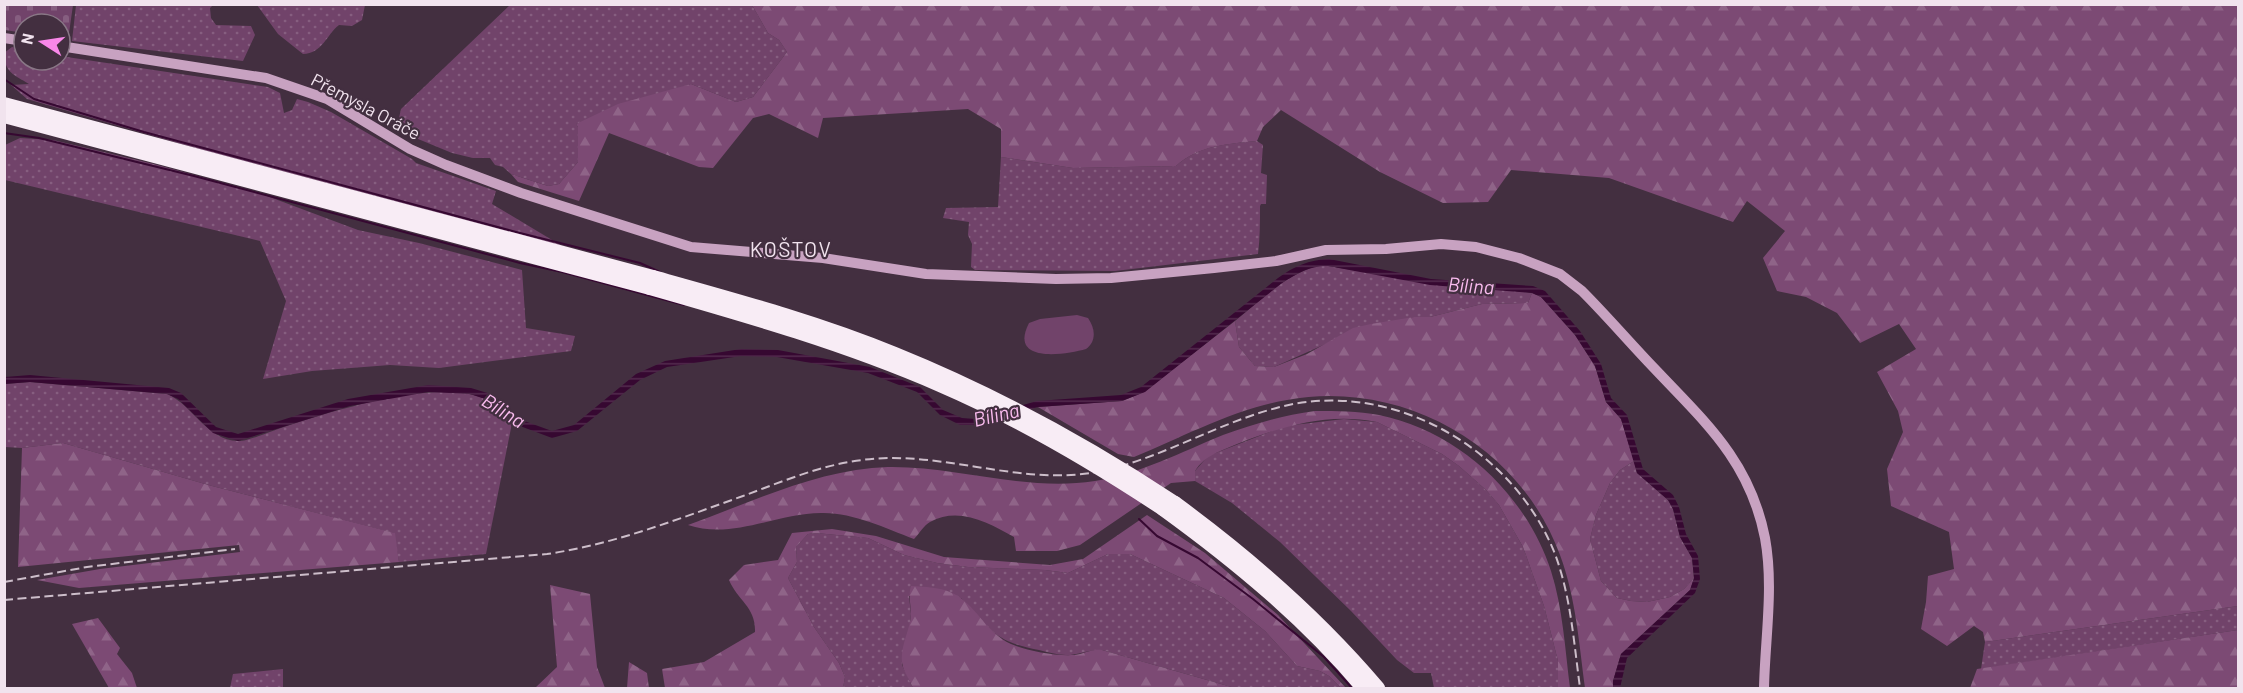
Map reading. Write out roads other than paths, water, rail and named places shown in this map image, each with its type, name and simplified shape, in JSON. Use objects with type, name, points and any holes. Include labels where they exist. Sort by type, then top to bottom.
[{"type":"highway","points":[[4,104],[652,282],[829,342],[940,385],[1076,453],[1169,506],[1237,549],[1299,603],[1336,640],[1378,688]]},
{"type":"highway","points":[[4,116],[652,282]]},
{"type":"highway","points":[[1169,506],[1276,598],[1320,640],[1363,688]]},
{"type":"main road","name":"Přemysla Oráče","points":[[72,48],[242,73],[286,84],[327,99],[427,157],[511,189],[691,247],[824,258],[945,276],[1056,279],[1111,278],[1257,264],[1326,250],[1386,249],[1442,244],[1499,252],[1549,269],[1571,281],[1594,303],[1714,432],[1739,466],[1755,502],[1766,551],[1768,597],[1764,688]]},
{"type":"water","name":"Bílina","points":[[1329,259],[1431,279],[1533,286],[1545,291],[1580,331],[1601,364],[1611,398],[1627,415],[1643,469],[1673,495],[1679,507],[1686,534],[1698,556],[1700,579],[1695,593],[1627,658],[1620,688],[1613,688],[1613,681],[1621,654],[1690,590],[1694,578],[1692,558],[1680,537],[1673,509],[1668,500],[1637,473],[1621,419],[1606,402],[1595,366],[1575,335],[1541,297],[1532,293],[1430,285],[1328,266],[1315,267],[1282,283],[1145,392],[1122,401],[1038,407],[976,425],[960,425],[940,415],[917,392],[868,373],[777,357],[741,356],[667,367],[640,380],[577,431],[552,438],[512,423],[491,401],[470,394],[428,392],[350,406],[238,441],[213,433],[178,399],[167,394],[30,382],[5,384],[5,377],[30,375],[169,388],[181,393],[216,427],[238,434],[348,399],[428,385],[471,388],[494,395],[516,418],[552,431],[574,425],[636,374],[665,361],[741,349],[778,350],[870,367],[920,387],[943,410],[962,418],[975,419],[1037,401],[1121,395],[1141,387],[1278,278],[1302,264]]},
{"type":"waterway","points":[[4,79],[34,99],[144,132],[640,263],[660,272]]},
{"type":"waterway","points":[[4,133],[39,138],[194,176],[684,305]]},
{"type":"waterway","points":[[1139,519],[1157,536],[1198,558],[1253,599],[1324,657],[1352,688]]},
{"type":"railway","points":[[4,600],[572,550],[670,522],[801,475],[862,460],[922,459],[1042,475],[1072,475],[1102,471],[1148,457],[1261,413],[1284,406],[1326,401],[1367,404],[1408,414],[1446,431],[1481,455],[1511,483],[1536,517],[1555,554],[1568,604],[1580,688]]},
{"type":"railway","points":[[4,582],[87,567],[235,549]]},
{"type":"district","name":"KOŠTOV","points":[[791,248]]}]
